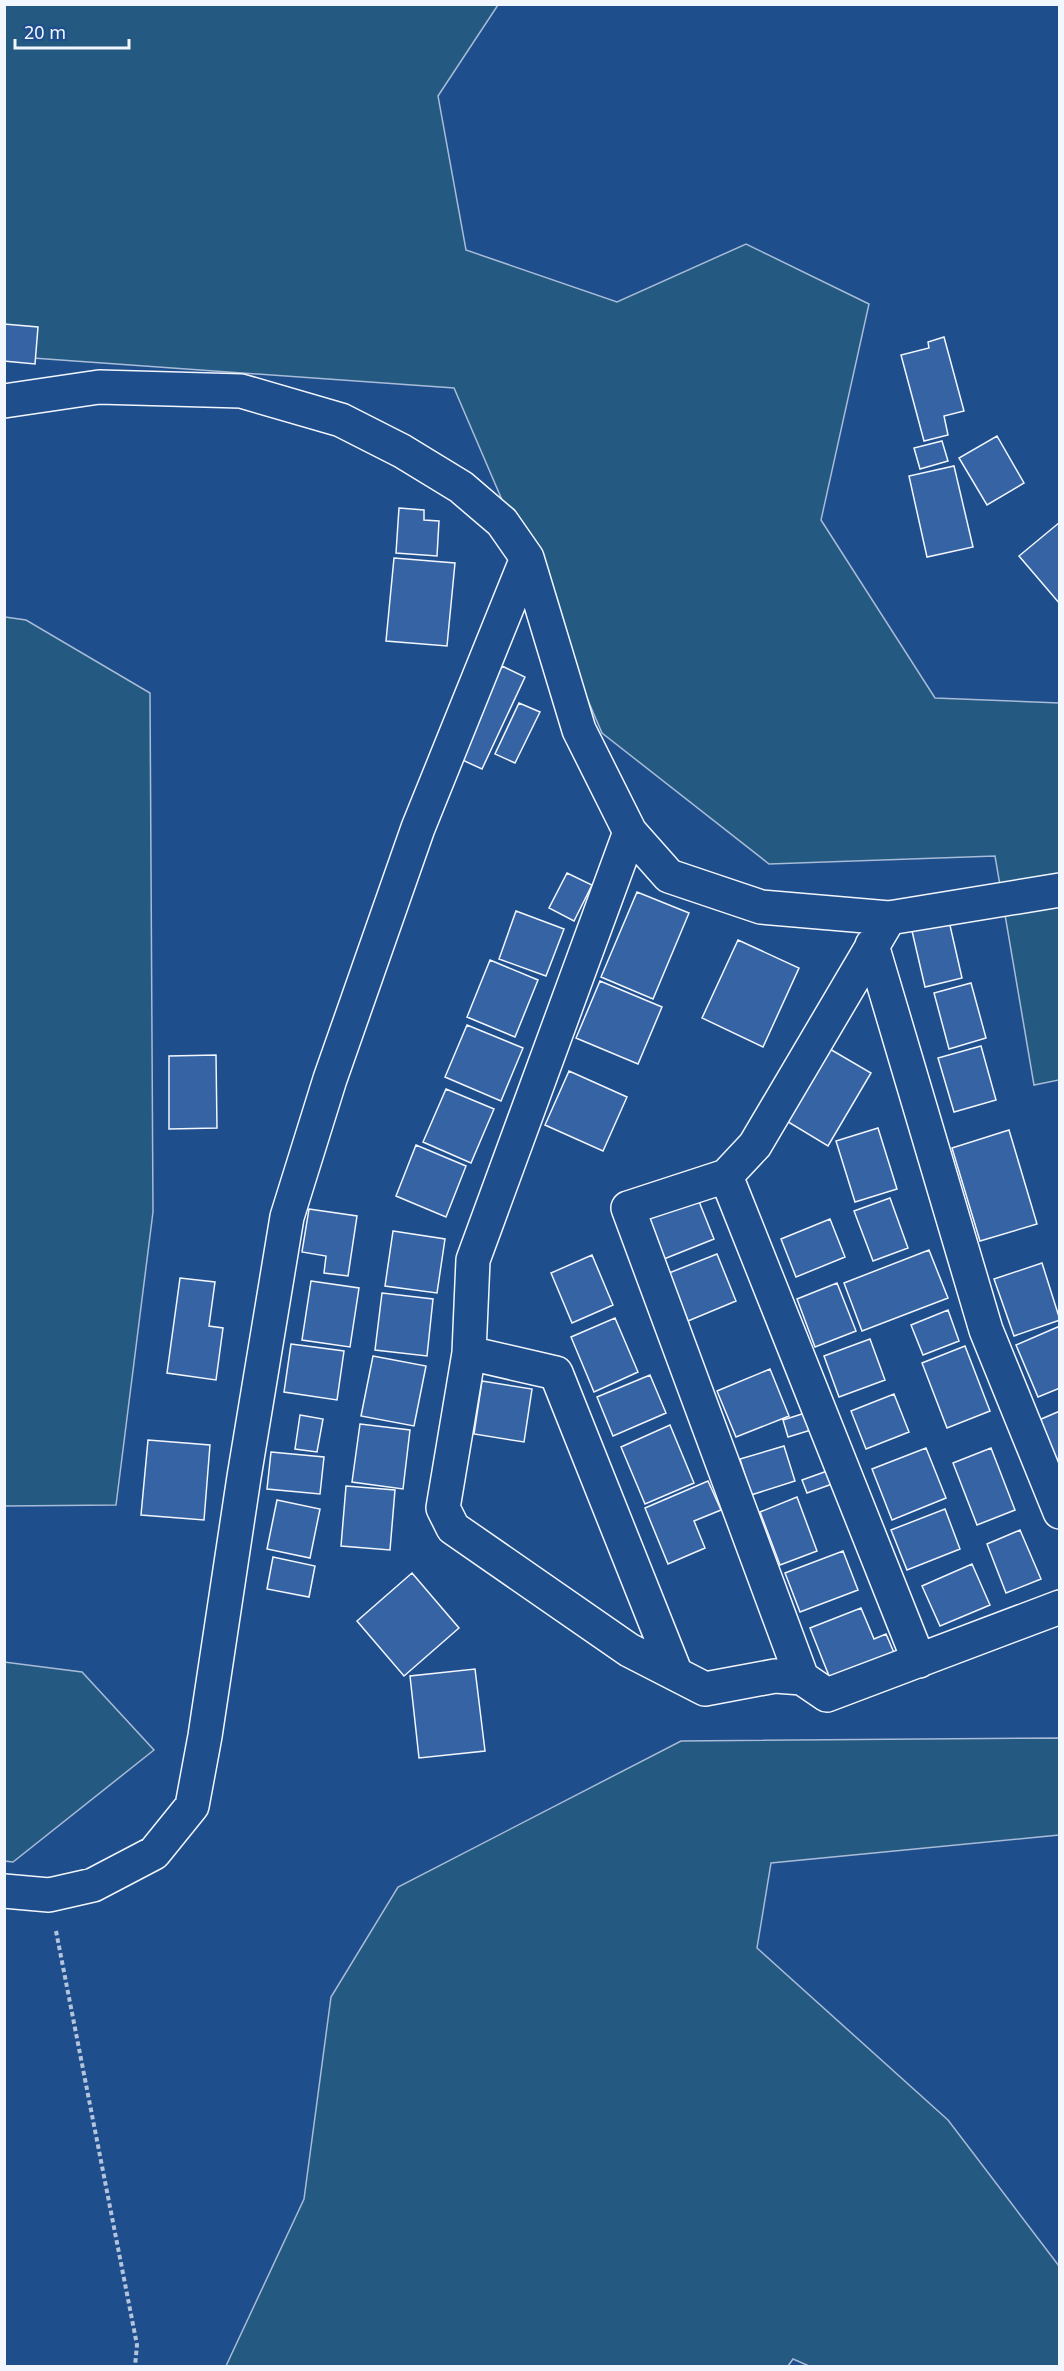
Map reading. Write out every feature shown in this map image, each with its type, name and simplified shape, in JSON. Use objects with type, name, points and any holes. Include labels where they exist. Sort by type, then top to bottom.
[{"type":"street","points":[[4,401],[99,387],[241,390],[341,420],[461,487],[502,522],[527,558],[579,730],[630,832],[669,876],[761,907],[888,918],[1059,890]]},
{"type":"street","points":[[4,1891],[49,1894],[93,1885],[154,1853],[192,1806],[287,1217],[330,1079],[418,828],[527,558]]},
{"type":"street","points":[[630,832],[473,1260],[470,1353],[443,1508],[453,1528],[629,1650],[705,1689],[775,1676],[802,1678],[827,1695],[1059,1607]]},
{"type":"street","points":[[802,1678],[628,1208],[726,1176],[755,1145],[888,918]]},
{"type":"street","points":[[872,945],[986,1330],[1059,1512]]},
{"type":"street","points":[[726,1176],[919,1661]]},
{"type":"street","points":[[470,1353],[556,1373],[676,1674]]},
{"type":"path","points":[[49,1894],[137,2345],[135,2367]]},
{"type":"shaded area","points":[[4,5],[498,5],[438,96],[466,250],[617,302],[746,244],[869,304],[821,520],[935,698],[1059,703],[1059,1080],[1034,1085],[995,856],[769,864],[602,733],[454,388],[5,356]]},
{"type":"shaded area","points":[[5,617],[26,620],[150,693],[153,1212],[116,1505],[5,1506]]},
{"type":"shaded area","points":[[4,1662],[82,1672],[154,1750],[13,1862],[4,1861]]},
{"type":"shaded area","points":[[1059,1738],[1059,1835],[771,1863],[757,1948],[948,2120],[1059,2266],[1059,2366],[809,2366],[793,2359],[788,2366],[226,2366],[304,2199],[331,1997],[398,1887],[681,1741]]},
{"type":"building","points":[[4,324],[38,327],[35,364],[4,361]]},
{"type":"building","points":[[944,337],[964,411],[944,416],[948,435],[924,441],[901,355],[929,348],[928,342]]},
{"type":"building","points":[[997,436],[1024,483],[987,505],[959,458]]},
{"type":"building","points":[[942,441],[948,461],[920,469],[914,448]]},
{"type":"building","points":[[954,466],[973,547],[927,557],[909,476]]},
{"type":"building","points":[[399,508],[424,510],[424,520],[439,521],[437,556],[396,553]]},
{"type":"building","points":[[1060,522],[1060,604],[1019,556]]},
{"type":"building","points":[[394,558],[455,563],[447,646],[386,641]]},
{"type":"building","points":[[502,666],[525,677],[482,769],[458,758]]},
{"type":"building","points":[[519,703],[540,712],[515,763],[495,754]]},
{"type":"building","points":[[567,873],[592,885],[574,921],[549,908]]},
{"type":"building","points":[[637,892],[689,913],[653,999],[601,977]]},
{"type":"building","points":[[516,911],[564,929],[546,976],[499,959]]},
{"type":"building","points":[[949,921],[962,978],[925,987],[912,931]]},
{"type":"building","points":[[738,940],[799,968],[763,1047],[702,1018]]},
{"type":"building","points":[[490,960],[538,980],[515,1037],[467,1017]]},
{"type":"building","points":[[600,981],[662,1007],[638,1064],[576,1038]]},
{"type":"building","points":[[971,983],[986,1038],[949,1049],[934,993]]},
{"type":"building","points":[[467,1025],[523,1048],[501,1101],[445,1077]]},
{"type":"building","points":[[823,1045],[871,1073],[828,1146],[780,1117]]},
{"type":"building","points":[[981,1046],[996,1100],[954,1112],[938,1058]]},
{"type":"building","points":[[216,1055],[217,1128],[169,1129],[169,1056]]},
{"type":"building","points":[[569,1071],[627,1097],[603,1151],[545,1125]]},
{"type":"building","points":[[446,1089],[494,1109],[471,1163],[423,1142]]},
{"type":"building","points":[[878,1128],[897,1189],[855,1202],[836,1141]]},
{"type":"building","points":[[1009,1130],[1037,1224],[980,1241],[952,1148]]},
{"type":"building","points":[[416,1145],[466,1166],[446,1217],[396,1196]]},
{"type":"building","points":[[890,1198],[908,1248],[873,1261],[854,1211]]},
{"type":"building","points":[[698,1199],[714,1239],[664,1259],[648,1219]]},
{"type":"building","points":[[309,1209],[357,1216],[348,1276],[324,1273],[326,1256],[302,1252]]},
{"type":"building","points":[[830,1219],[845,1257],[796,1277],[781,1239]]},
{"type":"building","points":[[393,1231],[445,1239],[437,1293],[385,1286]]},
{"type":"building","points":[[929,1250],[948,1298],[862,1331],[844,1283]]},
{"type":"building","points":[[717,1254],[736,1301],[688,1321],[669,1273]]},
{"type":"building","points":[[592,1255],[613,1305],[572,1323],[551,1273]]},
{"type":"building","points":[[1042,1263],[1060,1320],[1014,1336],[994,1279]]},
{"type":"building","points":[[180,1278],[215,1282],[209,1326],[223,1328],[216,1380],[167,1373]]},
{"type":"building","points":[[311,1281],[359,1288],[350,1347],[302,1340]]},
{"type":"building","points":[[837,1283],[856,1331],[815,1347],[797,1299]]},
{"type":"building","points":[[382,1293],[433,1299],[427,1356],[375,1350]]},
{"type":"building","points":[[948,1310],[959,1341],[923,1355],[911,1325]]},
{"type":"building","points":[[615,1318],[638,1372],[594,1392],[571,1337]]},
{"type":"building","points":[[1060,1326],[1060,1388],[1038,1397],[1016,1345]]},
{"type":"building","points":[[870,1339],[885,1380],[839,1397],[824,1356]]},
{"type":"building","points":[[291,1344],[344,1351],[337,1400],[284,1392]]},
{"type":"building","points":[[965,1346],[990,1411],[947,1428],[922,1363]]},
{"type":"building","points":[[373,1356],[426,1366],[414,1426],[361,1416]]},
{"type":"building","points":[[770,1369],[789,1416],[736,1437],[717,1391]]},
{"type":"building","points":[[650,1375],[666,1413],[613,1436],[597,1397]]},
{"type":"building","points":[[482,1381],[532,1389],[524,1442],[474,1434]]},
{"type":"building","points":[[894,1394],[909,1432],[866,1449],[851,1411]]},
{"type":"building","points":[[1060,1411],[1060,1467],[1039,1420]]},
{"type":"building","points":[[805,1413],[811,1430],[788,1437],[783,1420]]},
{"type":"building","points":[[300,1415],[323,1419],[317,1452],[295,1449]]},
{"type":"building","points":[[360,1424],[410,1430],[403,1489],[352,1482]]},
{"type":"building","points":[[670,1425],[694,1483],[645,1504],[621,1447]]},
{"type":"building","points":[[148,1440],[210,1445],[204,1520],[141,1515]]},
{"type":"building","points":[[784,1446],[795,1481],[751,1495],[740,1459]]},
{"type":"building","points":[[926,1448],[946,1498],[892,1520],[872,1469]]},
{"type":"building","points":[[991,1448],[1015,1510],[977,1525],[953,1463]]},
{"type":"building","points":[[271,1452],[324,1457],[320,1494],[267,1489]]},
{"type":"building","points":[[830,1470],[835,1483],[807,1493],[802,1480]]},
{"type":"building","points":[[708,1481],[721,1510],[694,1521],[705,1548],[668,1564],[645,1508]]},
{"type":"building","points":[[346,1486],[395,1490],[390,1550],[341,1546]]},
{"type":"building","points":[[797,1497],[817,1551],[780,1565],[760,1512]]},
{"type":"building","points":[[277,1500],[320,1509],[310,1558],[267,1549]]},
{"type":"building","points":[[945,1509],[960,1549],[907,1570],[891,1530]]},
{"type":"building","points":[[1020,1530],[1041,1579],[1006,1593],[987,1544]]},
{"type":"building","points":[[843,1551],[858,1590],[800,1612],[785,1573]]},
{"type":"building","points":[[273,1557],[315,1566],[309,1597],[267,1589]]},
{"type":"building","points":[[972,1564],[990,1605],[940,1626],[922,1586]]},
{"type":"building","points":[[412,1573],[459,1628],[404,1676],[357,1621]]},
{"type":"building","points":[[861,1608],[874,1639],[886,1634],[895,1655],[831,1681],[810,1628]]},
{"type":"building","points":[[475,1669],[485,1751],[419,1758],[410,1676]]}]
